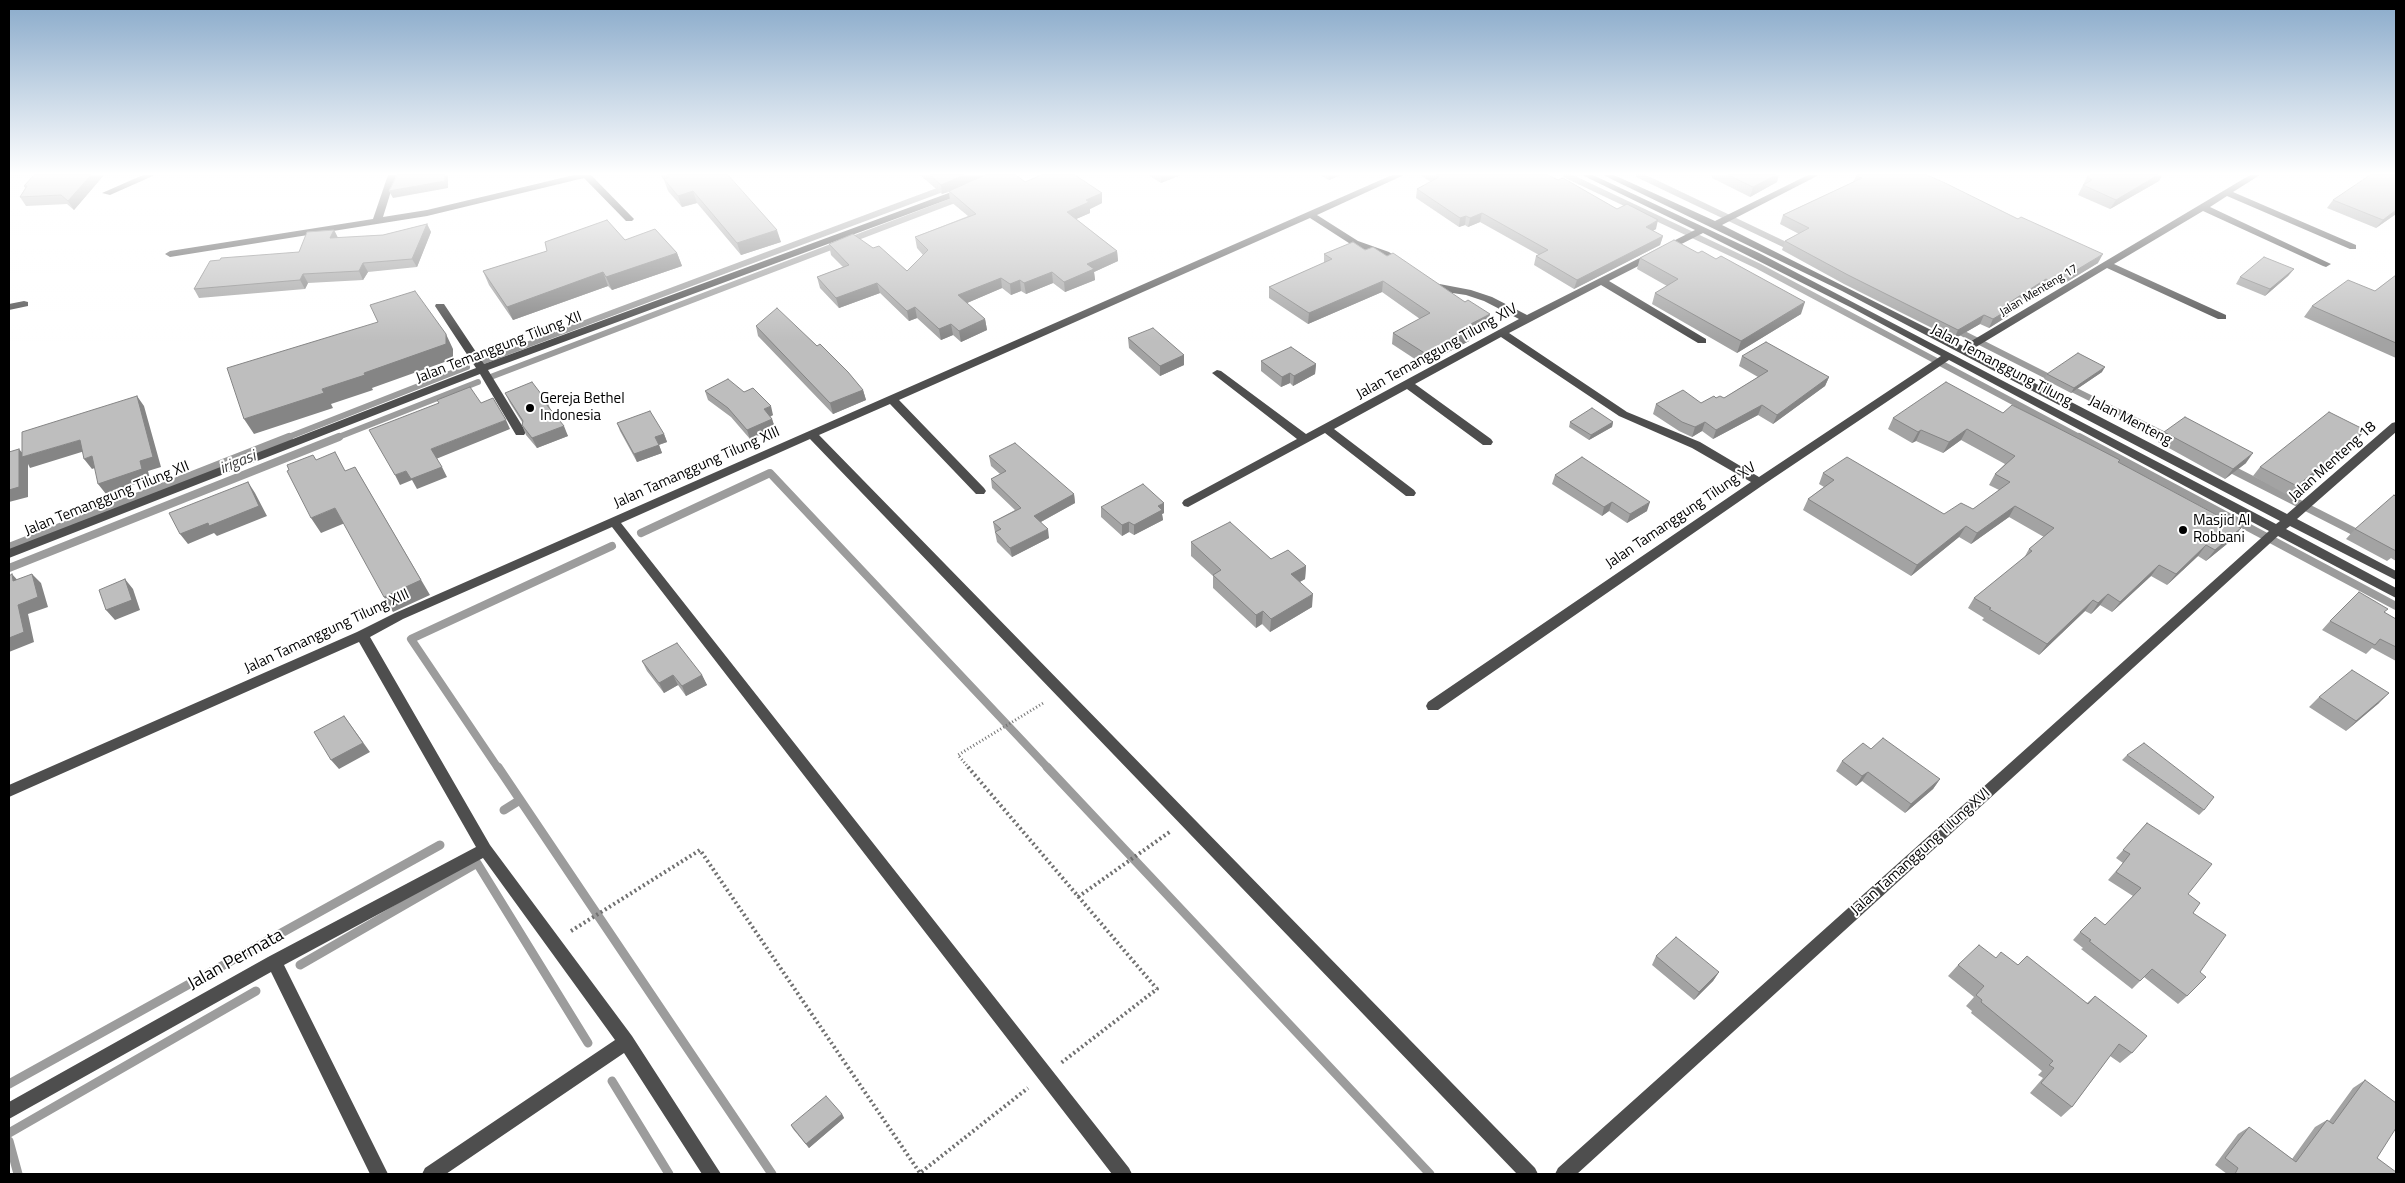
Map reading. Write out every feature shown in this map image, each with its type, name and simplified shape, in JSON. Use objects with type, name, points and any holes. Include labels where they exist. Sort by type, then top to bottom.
[{"type":"street","points":[[170,254],[323,230]]},
{"type":"street","name":"Jalan Temanggung Tilung XII","points":[[9,554],[482,369],[856,230]]},
{"type":"street","name":"Jalan Tamanggung Tilung XIII","points":[[9,791],[362,635],[399,616],[1276,230]]},
{"type":"street","points":[[1334,230],[1354,243],[1386,254],[1408,268]]},
{"type":"street","name":"Jalan Temanggung Tilung XIV","points":[[1188,503],[1527,319],[1702,230]]},
{"type":"street","name":"Jalan Temanggung Tilung","points":[[1702,230],[1773,264],[1949,356],[2396,593]]},
{"type":"street","name":"Jalan Menteng","points":[[1725,230],[1864,299],[2396,576]]},
{"type":"street","name":"Jalan Menteng 17","points":[[1963,351],[2165,230]]},
{"type":"street","points":[[2253,230],[2326,264]]},
{"type":"street","points":[[2314,230],[2353,247]]},
{"type":"street","points":[[2108,265],[2222,316]]},
{"type":"street","points":[[1425,279],[1442,288],[1468,292],[1488,299],[1527,319]]},
{"type":"street","points":[[1603,282],[1702,340]]},
{"type":"street","points":[[9,307],[24,304]]},
{"type":"street","points":[[440,306],[482,369],[520,432]]},
{"type":"street","points":[[1502,333],[1623,414],[1696,445],[1759,482]]},
{"type":"street","name":"Jalan Tamanggung Tilung XV","points":[[1434,706],[1759,482],[1949,356]]},
{"type":"street","points":[[1217,372],[1305,439]]},
{"type":"street","points":[[1408,384],[1487,442]]},
{"type":"street","points":[[892,399],[980,490]]},
{"type":"street","name":"Jalan Menteng 18","points":[[2278,530],[2396,426]]},
{"type":"street","points":[[1327,429],[1410,494]]},
{"type":"street","points":[[812,435],[1529,1174]]},
{"type":"street","points":[[614,522],[1123,1174]]},
{"type":"street","name":"Jalan Tamanggung Tilung XVI","points":[[1564,1174],[2278,530]]},
{"type":"street","points":[[362,635],[485,850],[626,1042],[712,1174]]},
{"type":"street","name":"Jalan Permata","points":[[9,1111],[274,962],[485,850]]},
{"type":"street","points":[[274,962],[379,1174]]},
{"type":"street","points":[[431,1174],[626,1042]]},
{"type":"path","points":[[553,942],[700,850],[920,1173],[1157,989],[958,755],[1061,692]]},
{"type":"path","points":[[1078,897],[1186,821]]},
{"type":"building","points":[[334,230],[330,238],[383,235],[402,230],[424,230],[412,259],[363,263],[359,271],[303,274],[300,280],[194,289],[210,261],[220,260],[221,258],[299,252],[307,232]]},
{"type":"building","points":[[578,230],[616,230],[625,240],[656,230],[677,253],[606,277],[603,272],[507,307],[483,271],[547,251],[545,242]]},
{"type":"building","points":[[726,230],[776,230],[737,243]]},
{"type":"building","points":[[933,230],[1090,230],[1117,251],[1087,264],[1094,269],[1064,282],[1052,272],[1024,283],[1020,280],[1010,284],[1001,278],[958,295],[985,319],[959,331],[951,324],[939,329],[915,307],[907,311],[877,283],[836,298],[817,277],[849,265],[829,244],[853,234],[873,248],[879,246],[907,271],[928,250],[915,237]]},
{"type":"building","points":[[1513,230],[1652,230],[1663,236],[1577,280],[1536,256],[1548,250]]},
{"type":"building","points":[[1805,230],[2050,230],[2103,254],[2070,274],[2066,272],[2051,282],[2046,279],[2007,304],[2013,307],[1993,319],[1984,315],[1958,330],[1785,241]]},
{"type":"building","points":[[1674,240],[1698,253],[1702,251],[1716,259],[1721,256],[1805,302],[1741,341],[1655,293],[1678,279],[1640,258]]},
{"type":"building","points":[[1353,242],[1365,250],[1373,247],[1387,256],[1393,253],[1465,302],[1468,300],[1490,314],[1465,327],[1471,330],[1426,354],[1393,333],[1430,313],[1383,281],[1309,313],[1269,287],[1332,259],[1324,254]]},
{"type":"building","points":[[2264,257],[2294,269],[2270,289],[2240,277]]},
{"type":"building","points":[[2396,275],[2396,343],[2312,306],[2348,280],[2375,291]]},
{"type":"building","points":[[415,291],[446,334],[446,344],[364,373],[365,375],[322,389],[324,393],[244,419],[227,368],[378,322],[370,305]]},
{"type":"building","points":[[777,308],[817,346],[820,344],[863,390],[830,403],[756,326]]},
{"type":"building","points":[[1153,328],[1184,355],[1160,366],[1128,338]]},
{"type":"building","points":[[1766,342],[1829,377],[1777,415],[1762,405],[1716,430],[1705,422],[1695,427],[1682,422],[1656,404],[1683,390],[1701,403],[1714,396],[1716,398],[1720,396],[1724,398],[1768,371],[1742,356]]},
{"type":"building","points":[[1291,347],[1316,364],[1294,376],[1290,373],[1282,377],[1261,361]]},
{"type":"building","points":[[2078,353],[2105,367],[2074,388],[2047,374]]},
{"type":"building","points":[[728,379],[744,392],[753,388],[771,406],[764,409],[772,419],[747,430],[728,408],[705,391]]},
{"type":"building","points":[[532,382],[548,403],[546,404],[564,426],[532,438],[522,425],[523,421],[505,393]]},
{"type":"building","points":[[1946,382],[2003,413],[2012,405],[2120,460],[2118,462],[2241,528],[2215,550],[2206,545],[2176,574],[2159,565],[2120,602],[2108,594],[2098,603],[2093,600],[2047,644],[1974,598],[2032,551],[2029,549],[2054,528],[2015,506],[1977,533],[1966,526],[1917,565],[1808,499],[1834,480],[1823,473],[1847,457],[1944,514],[1961,503],[1973,509],[2010,482],[1995,474],[2015,456],[1967,429],[1949,442],[1921,430],[1918,432],[1893,418]]},
{"type":"building","points":[[470,387],[481,403],[493,398],[506,420],[431,449],[442,467],[411,479],[406,471],[395,475],[369,430],[439,403],[437,400]]},
{"type":"building","points":[[137,396],[153,457],[140,461],[142,469],[98,484],[92,456],[84,459],[80,440],[22,457],[22,432]]},
{"type":"building","points":[[1592,408],[1613,422],[1591,435],[1570,422]]},
{"type":"building","points":[[650,411],[664,434],[655,437],[659,445],[634,454],[617,423]]},
{"type":"building","points":[[2329,412],[2365,430],[2297,486],[2260,467]]},
{"type":"building","points":[[2185,417],[2253,453],[2233,469],[2164,432]]},
{"type":"building","points":[[1015,443],[1074,494],[1034,516],[1048,529],[1010,548],[995,532],[1001,529],[993,522],[1021,508],[991,479],[1006,471],[989,456]]},
{"type":"building","points":[[19,449],[19,487],[9,490],[9,452]]},
{"type":"building","points":[[335,452],[345,471],[355,467],[421,580],[384,597],[335,508],[311,518],[287,471],[289,470],[287,465],[313,455],[316,460]]},
{"type":"building","points":[[1582,457],[1650,502],[1630,514],[1612,502],[1604,507],[1555,475]]},
{"type":"building","points":[[248,482],[259,506],[209,526],[208,523],[180,534],[169,513]]},
{"type":"building","points":[[1143,484],[1164,503],[1158,506],[1162,510],[1134,525],[1129,522],[1122,525],[1101,507]]},
{"type":"building","points":[[2394,495],[2396,497],[2396,551],[2355,529]]},
{"type":"building","points":[[1230,522],[1271,559],[1288,550],[1306,566],[1291,574],[1313,594],[1271,619],[1263,611],[1256,615],[1213,575],[1221,570],[1191,542]]},
{"type":"building","points":[[12,574],[13,581],[32,574],[38,597],[18,605],[24,632],[9,638],[9,576]]},
{"type":"building","points":[[125,579],[132,600],[106,610],[99,590]]},
{"type":"building","points":[[2359,592],[2388,609],[2384,612],[2396,619],[2396,647],[2380,639],[2375,645],[2330,621]]},
{"type":"building","points":[[677,643],[702,675],[682,686],[673,675],[659,683],[642,661]]},
{"type":"building","points":[[2352,670],[2389,693],[2356,721],[2319,697]]},
{"type":"building","points":[[344,716],[363,743],[331,760],[314,732]]},
{"type":"building","points":[[1883,738],[1940,779],[1911,804],[1868,772],[1862,776],[1842,761],[1863,743],[1871,749]]},
{"type":"building","points":[[2144,743],[2214,797],[2204,810],[2127,755]]},
{"type":"building","points":[[2147,823],[2212,864],[2188,894],[2200,903],[2193,913],[2226,935],[2200,972],[2206,977],[2187,996],[2152,969],[2140,981],[2080,932],[2095,917],[2105,925],[2141,888],[2116,872],[2130,854],[2123,850]]},
{"type":"building","points":[[1676,937],[1719,972],[1699,992],[1656,956]]},
{"type":"building","points":[[1979,945],[1996,958],[2001,952],[2018,965],[2027,956],[2088,1004],[2095,996],[2147,1036],[2132,1053],[2119,1044],[2072,1107],[2041,1083],[2054,1068],[2049,1065],[2053,1061],[1981,1002],[1982,1000],[1976,995],[1984,986],[1958,965]]},
{"type":"building","points":[[2365,1080],[2396,1103],[2396,1128],[2377,1158],[2396,1172],[2396,1174],[2235,1174],[2238,1168],[2225,1158],[2249,1127],[2296,1162],[2327,1120],[2333,1124]]},
{"type":"building","points":[[826,1096],[842,1114],[806,1144],[791,1125]]},
{"type":"waterway","points":[[481,362],[833,230]]},
{"type":"waterway","points":[[850,240],[876,230]]},
{"type":"waterway","points":[[1682,230],[1758,266],[2081,438]]},
{"type":"waterway","points":[[1755,230],[1792,248]]},
{"type":"waterway","points":[[488,378],[839,244]]},
{"type":"waterway","points":[[1954,329],[2053,379]]},
{"type":"waterway","name":"irigasi","points":[[286,438],[467,367]]},
{"type":"waterway","name":"irigasi","points":[[336,438],[478,382]]},
{"type":"waterway","points":[[2068,387],[2171,438]]},
{"type":"waterway","name":"irigasi","points":[[9,547],[289,437]]},
{"type":"waterway","name":"irigasi","points":[[9,568],[339,437]]},
{"type":"waterway","points":[[2079,437],[2396,606]]},
{"type":"waterway","points":[[2168,437],[2172,439]]},
{"type":"waterway","points":[[2227,467],[2361,535]]},
{"type":"waterway","points":[[641,533],[770,473],[1048,768]]},
{"type":"waterway","points":[[498,768],[411,639],[612,546]]},
{"type":"waterway","points":[[498,767],[772,1174]]},
{"type":"waterway","points":[[1047,767],[1430,1174]]},
{"type":"waterway","points":[[504,810],[520,800]]},
{"type":"waterway","points":[[9,1084],[440,845]]},
{"type":"waterway","points":[[300,965],[477,863],[588,1043]]},
{"type":"waterway","points":[[9,1133],[256,991]]},
{"type":"waterway","points":[[612,1081],[669,1174]]},
{"type":"waterway","points":[[9,1141],[18,1174]]},
{"type":"place","name":"Gereja Bethel Indonesia","points":[[530,408]]},
{"type":"place","name":"Masjid Al Robbani","points":[[2183,530]]}]
